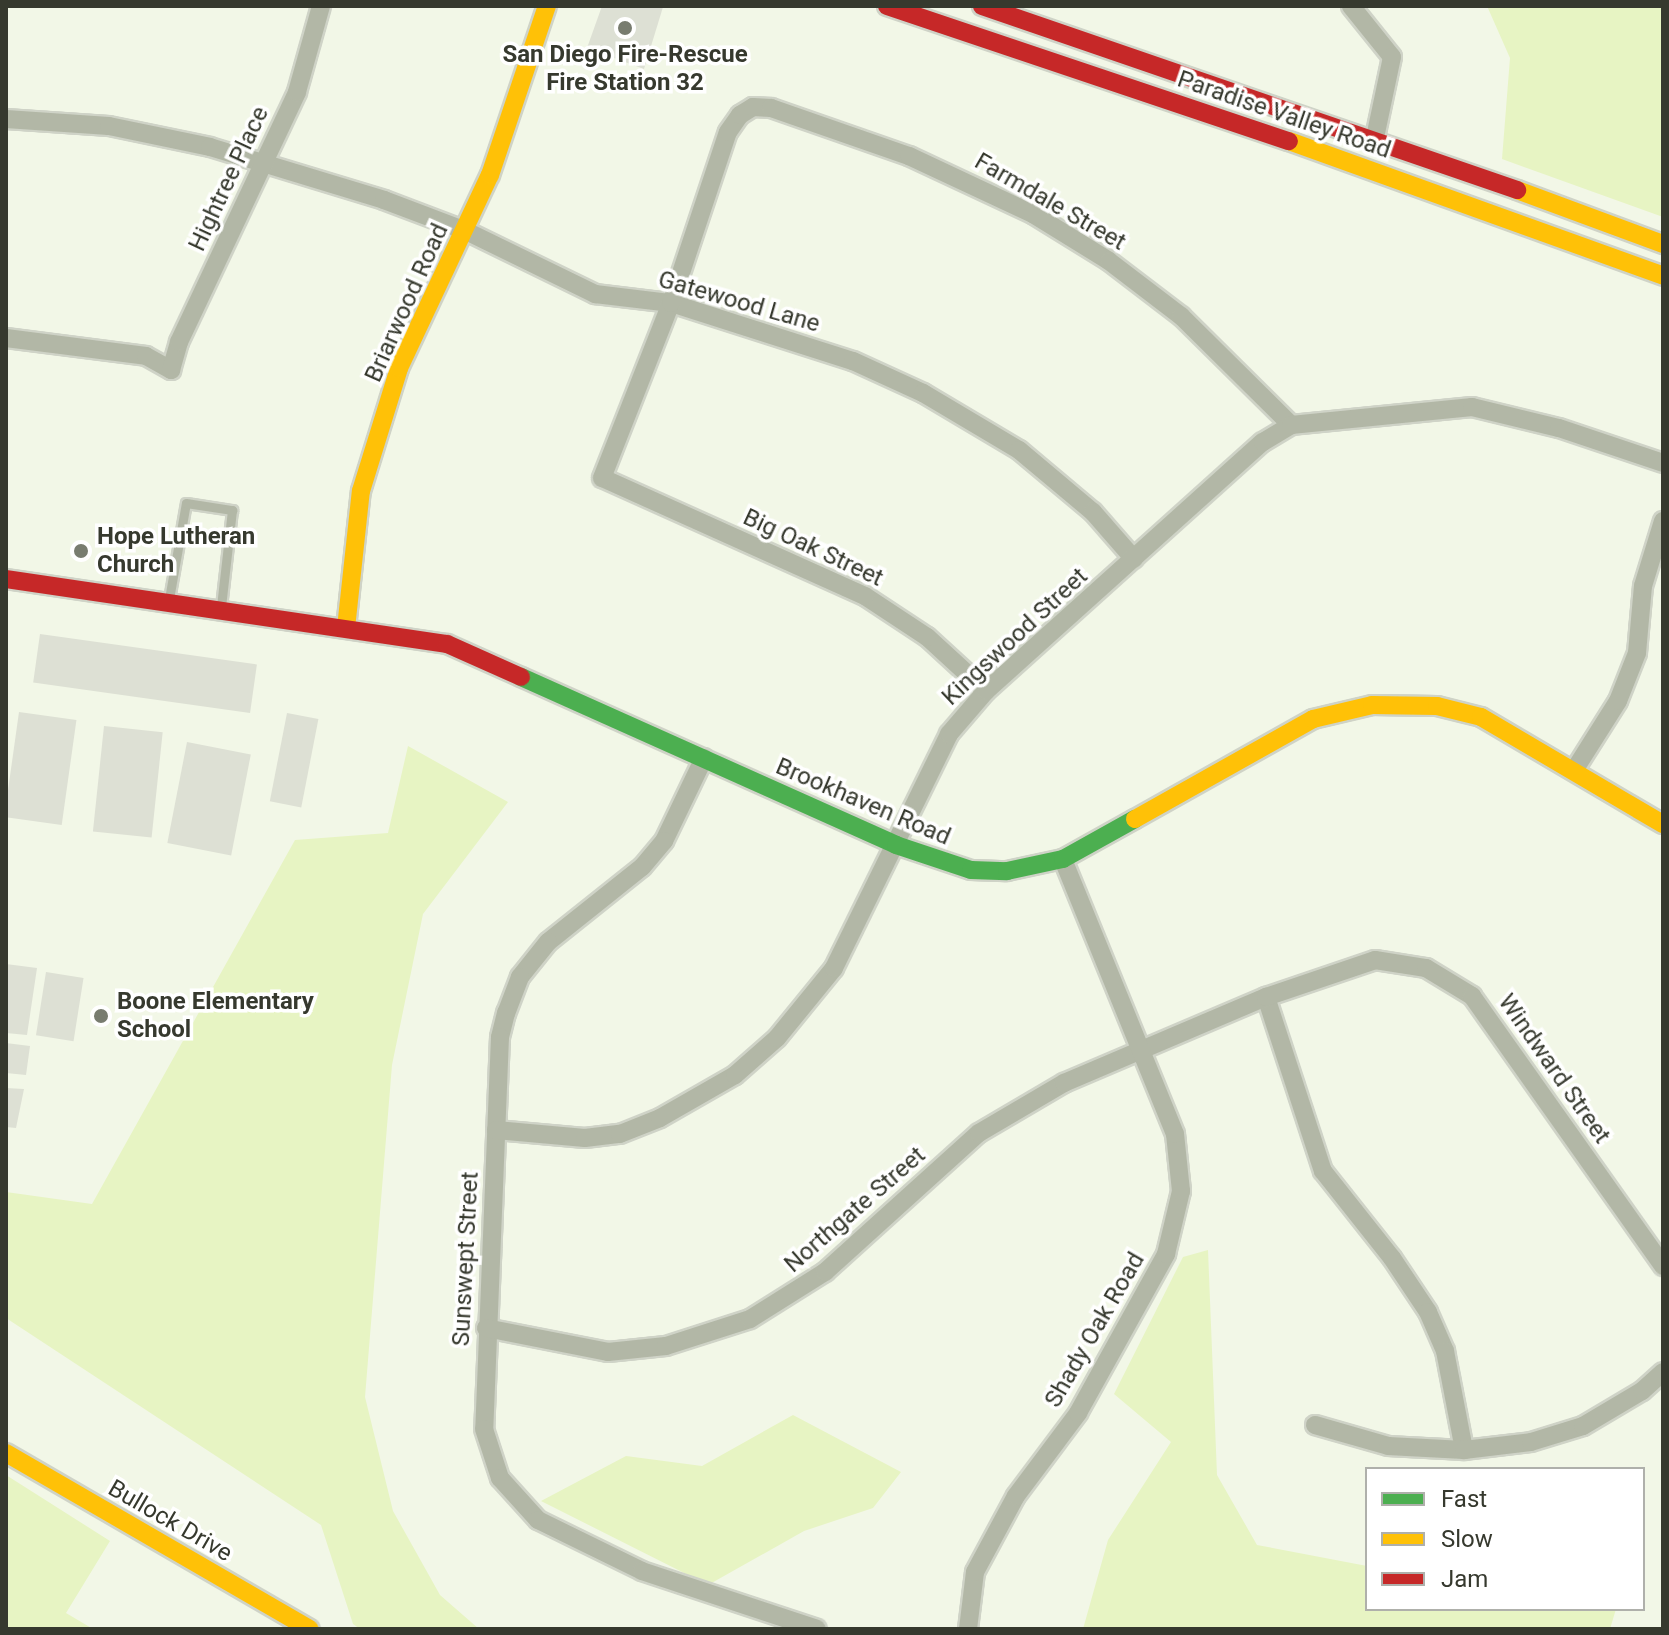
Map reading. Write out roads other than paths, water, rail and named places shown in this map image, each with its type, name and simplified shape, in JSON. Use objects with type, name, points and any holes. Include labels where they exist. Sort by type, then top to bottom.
[{"type":"street","name":"Hightree Place","points":[[6,338],[146,356],[171,370],[179,342],[297,92],[321,6]]},
{"type":"street","name":"Briarwood Road","points":[[346,628],[361,491],[399,368],[466,231],[547,6]]},
{"type":"street","name":"Paradise Valley Road","points":[[887,6],[1365,167],[1663,276]]},
{"type":"street","name":"Paradise Valley Road","points":[[982,6],[1375,138],[1663,244]]},
{"type":"street","points":[[1351,6],[1392,57],[1393,71],[1375,138]]},
{"type":"street","name":"Farmdale Street","points":[[671,303],[728,132],[740,115],[753,107],[771,108],[909,156],[1033,214],[1109,261],[1181,316],[1291,425]]},
{"type":"street","name":"Gatewood Lane","points":[[6,119],[109,126],[264,163],[466,231],[595,294],[671,303],[831,353],[923,393],[1019,450],[1093,512],[1134,559]]},
{"type":"street","name":"Big Oak Street","points":[[671,303],[602,478],[865,596],[927,637],[986,691]]},
{"type":"street","name":"Kingswood Street","points":[[496,1130],[585,1138],[620,1134],[660,1118],[735,1075],[777,1038],[834,968],[949,734],[986,691],[1263,442],[1291,425],[1472,407],[1559,428],[1663,463]]},
{"type":"street","points":[[1575,769],[1618,701],[1637,653],[1643,586],[1663,521]]},
{"type":"street","name":"Brookhaven Road","points":[[6,579],[447,644],[896,845],[971,870],[1007,871],[1063,859],[1313,719],[1352,708],[1415,704],[1459,711],[1501,726],[1663,824]]},
{"type":"street","name":"Sunswept Street","points":[[704,758],[664,841],[642,867],[548,942],[520,977],[500,1037],[483,1412],[487,1446],[500,1478],[528,1512],[642,1571],[817,1629]]},
{"type":"street","name":"Shady Oak Road","points":[[968,1629],[975,1572],[1016,1496],[1078,1413],[1166,1254],[1181,1191],[1175,1134],[1063,859]]},
{"type":"street","name":"Windward Street","points":[[1141,1048],[1266,997],[1375,960],[1409,963],[1453,982],[1484,1010],[1663,1266]]},
{"type":"street","points":[[1266,997],[1323,1171],[1392,1258],[1440,1338],[1461,1413],[1464,1450]]},
{"type":"street","name":"Northgate Street","points":[[486,1328],[608,1352],[694,1339],[750,1319],[825,1272],[979,1133],[1064,1083],[1141,1048]]},
{"type":"street","points":[[1315,1425],[1388,1446],[1464,1450],[1531,1442],[1583,1426],[1642,1391],[1663,1372]]},
{"type":"street","name":"Bullock Drive","points":[[6,1453],[310,1629]]},
{"type":"lane","points":[[169,603],[186,503],[232,510],[221,609]]},
{"type":"place","name":"San Diego Fire-Rescue Fire Station 32","points":[[625,28]]},
{"type":"place","name":"Hope Lutheran Church","points":[[81,551]]},
{"type":"place","name":"Boone Elementary School","points":[[101,1016]]}]
